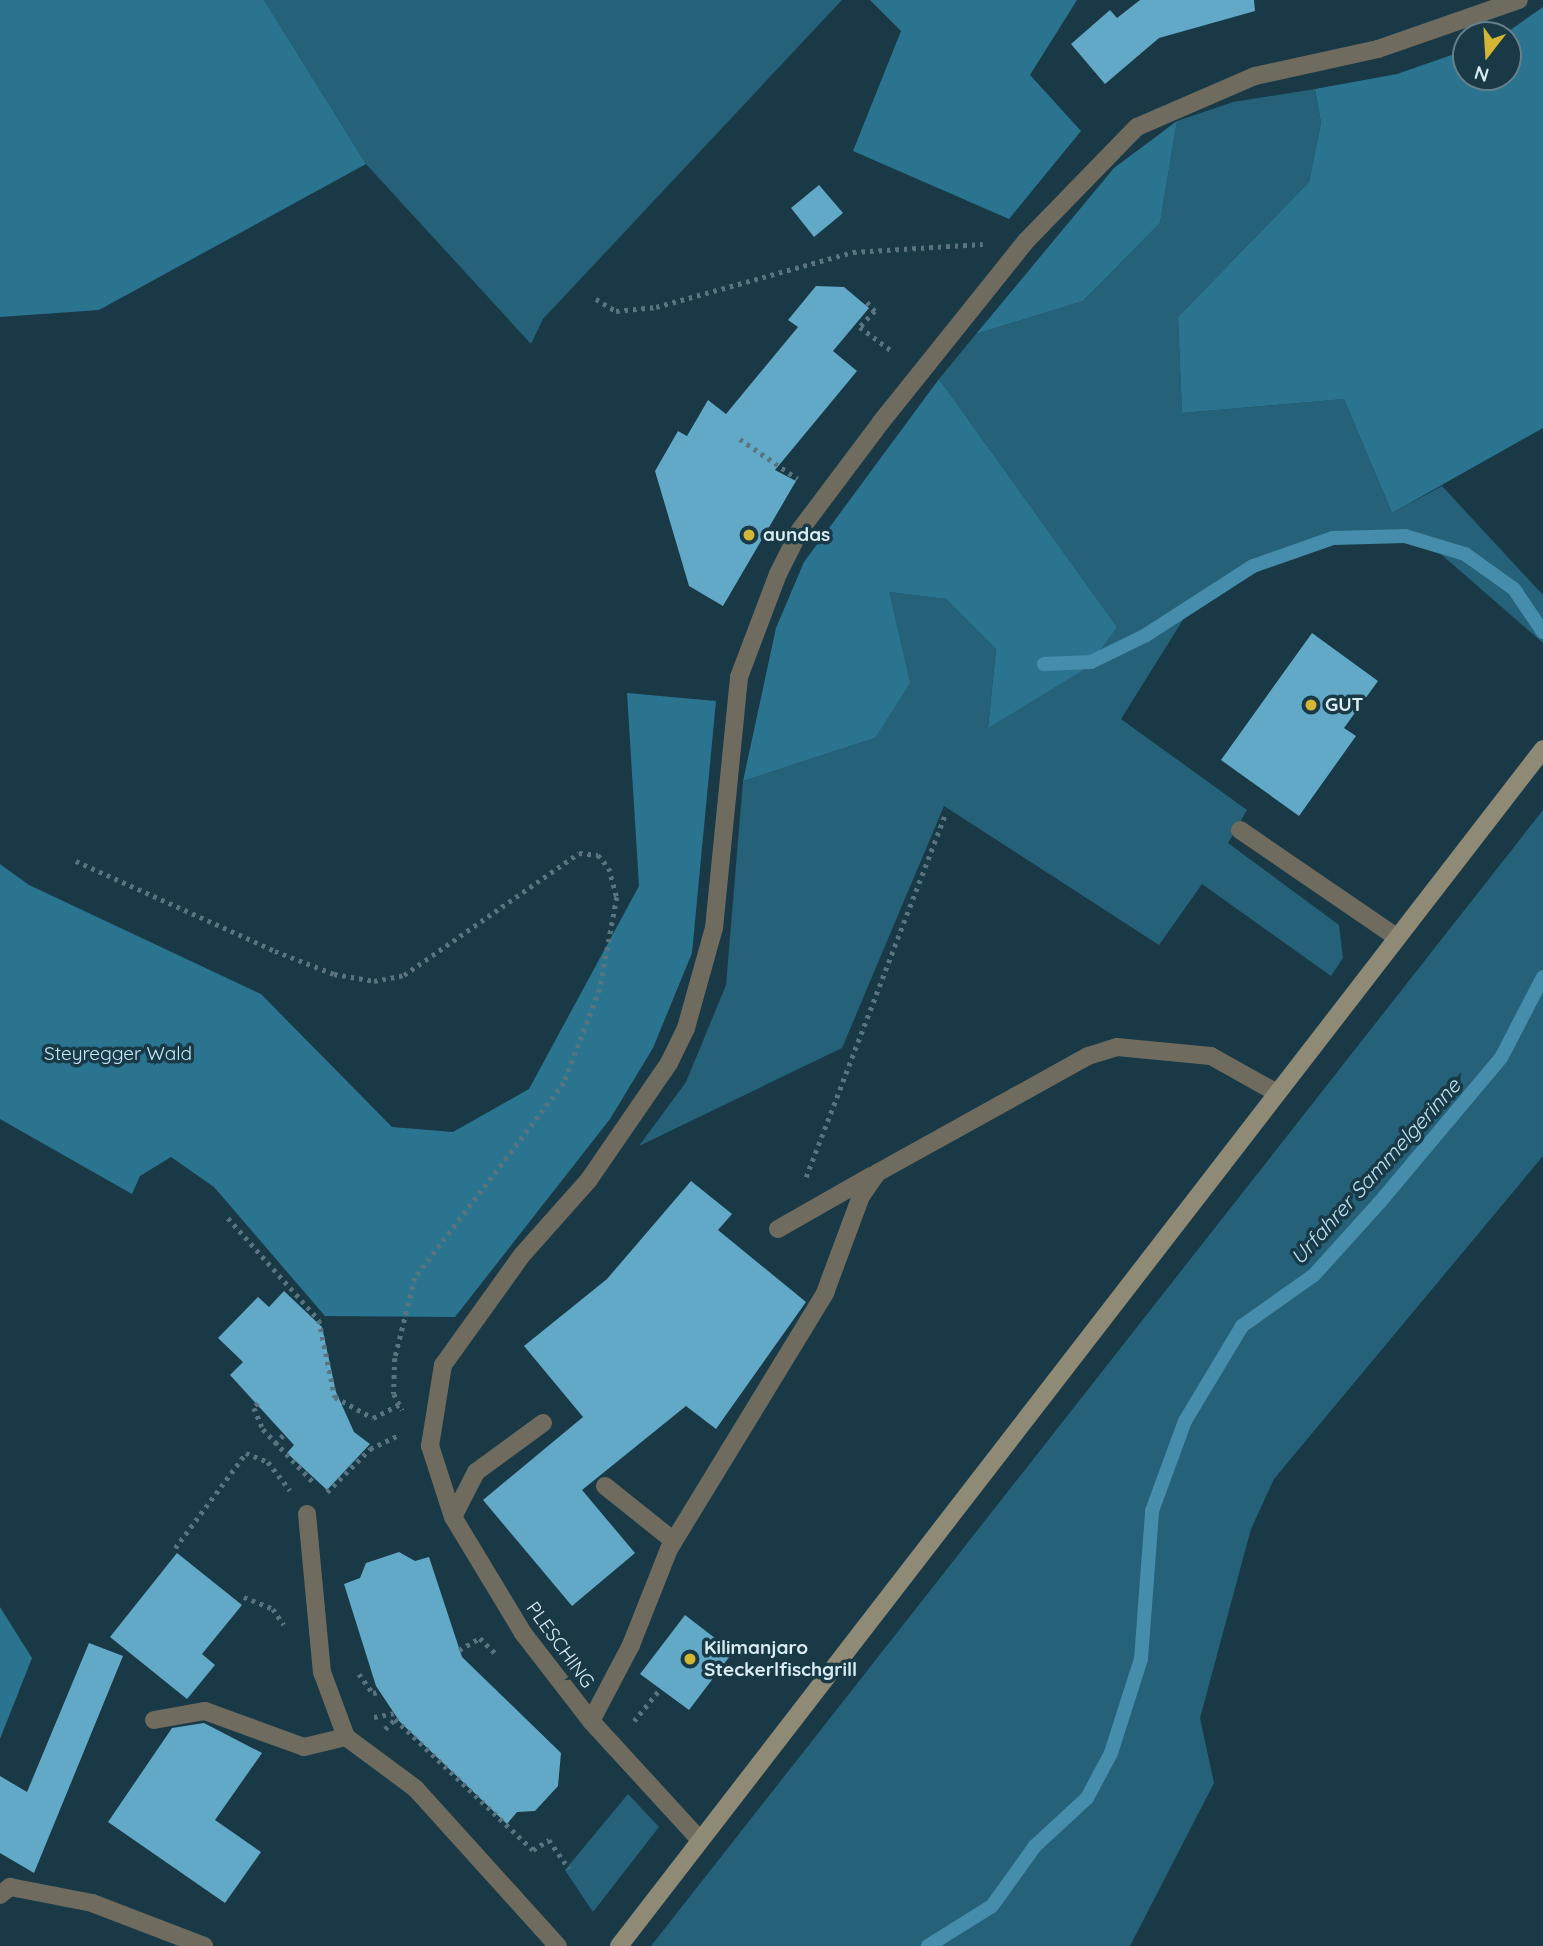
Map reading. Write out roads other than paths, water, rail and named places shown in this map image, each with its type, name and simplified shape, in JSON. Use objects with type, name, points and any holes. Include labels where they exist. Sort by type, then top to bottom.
[{"type":"main road","points":[[619,1946],[1543,748]]},
{"type":"street","name":"PLESCHING","points":[[700,1840],[591,1721],[523,1633],[453,1517],[430,1446],[443,1365],[522,1255],[588,1181],[669,1063],[685,1028],[713,928],[739,677],[778,574],[800,530],[875,430],[1026,241],[1137,127],[1255,76],[1378,49],[1519,0]]},
{"type":"street","points":[[1240,830],[1396,937]]},
{"type":"street","points":[[778,1229],[1088,1056],[1117,1047],[1211,1056],[1277,1093]]},
{"type":"street","points":[[591,1721],[632,1645],[674,1541],[825,1293],[861,1196],[877,1172]]},
{"type":"street","points":[[453,1517],[476,1472],[543,1423]]},
{"type":"street","points":[[605,1486],[674,1541]]},
{"type":"street","points":[[307,1514],[322,1672],[346,1737],[415,1788],[558,1946]]},
{"type":"street","points":[[154,1720],[205,1711],[304,1747],[346,1737]]},
{"type":"street","points":[[0,1895],[10,1887],[92,1903],[204,1946]]},
{"type":"waterway","points":[[1044,664],[1091,662],[1146,635],[1253,566],[1333,538],[1405,536],[1465,554],[1514,589],[1543,632]]},
{"type":"waterway","name":"Urfahrer Sammelgerinne","points":[[928,1946],[992,1906],[1035,1846],[1087,1798],[1111,1753],[1141,1659],[1152,1511],[1185,1421],[1242,1326],[1314,1275],[1380,1202],[1501,1058],[1543,977]]},
{"type":"place","name":"aundas","points":[[749,535]]},
{"type":"place","name":"GUT","points":[[1311,705]]},
{"type":"place","name":"Kilimanjaro Steckerlfischgrill","points":[[690,1659]]},
{"type":"park label","name":"Steyregger Wald","points":[[118,1054]]}]
